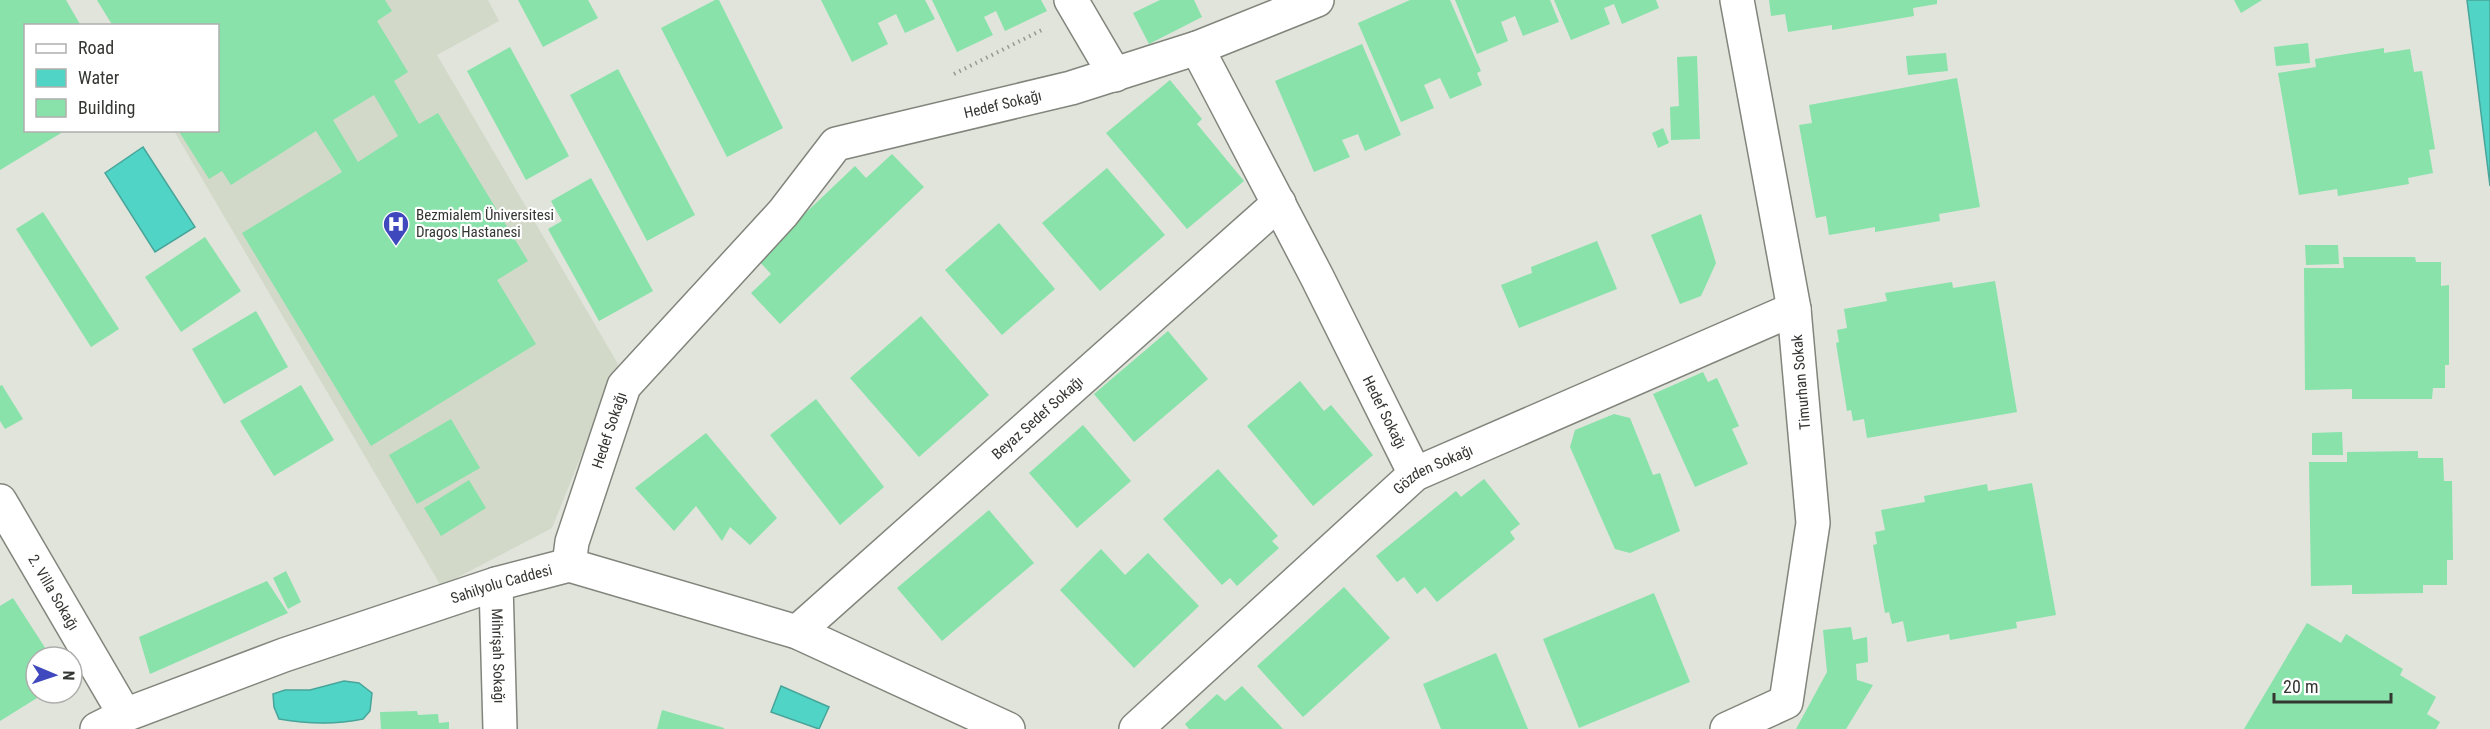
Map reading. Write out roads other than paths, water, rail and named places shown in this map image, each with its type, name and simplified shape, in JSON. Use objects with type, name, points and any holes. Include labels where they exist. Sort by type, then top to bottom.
[{"type":"street","points":[[1197,48],[1317,0]]},
{"type":"street","name":"Timurhan Sokak","points":[[1727,729],[1786,702],[1813,523],[1794,309],[1737,0]]},
{"type":"street","points":[[1074,5],[1116,75]]},
{"type":"street","name":"Hedef Sokağı","points":[[570,565],[572,542],[624,386],[783,213],[836,144],[924,125],[1116,75],[1197,48],[1279,203],[1415,474]]},
{"type":"street","name":"Beyaz Sedef Sokağı","points":[[797,632],[1279,203]]},
{"type":"street","name":"Gözden Sokağı","points":[[1136,729],[1415,474],[1794,309]]},
{"type":"street","name":"2. Villa Sokağı","points":[[0,501],[111,722]]},
{"type":"street","name":"Sahilyolu Caddesi","points":[[111,722],[284,655],[496,584],[570,565],[797,632],[1008,729]]},
{"type":"street","name":"Mihrişah Sokağı","points":[[496,584],[500,729]]},
{"type":"water","points":[[2467,0],[2490,0],[2490,186]]},
{"type":"water","points":[[143,147],[195,227],[155,252],[105,173]]},
{"type":"water","points":[[344,681],[359,683],[372,693],[370,711],[363,719],[321,723],[279,719],[274,707],[273,694],[285,690],[310,690]]},
{"type":"water","points":[[781,686],[829,707],[819,729],[771,712]]},
{"type":"place","name":"Bezmialem Üniversitesi Dragos Hastanesi","points":[[396,247]]}]
